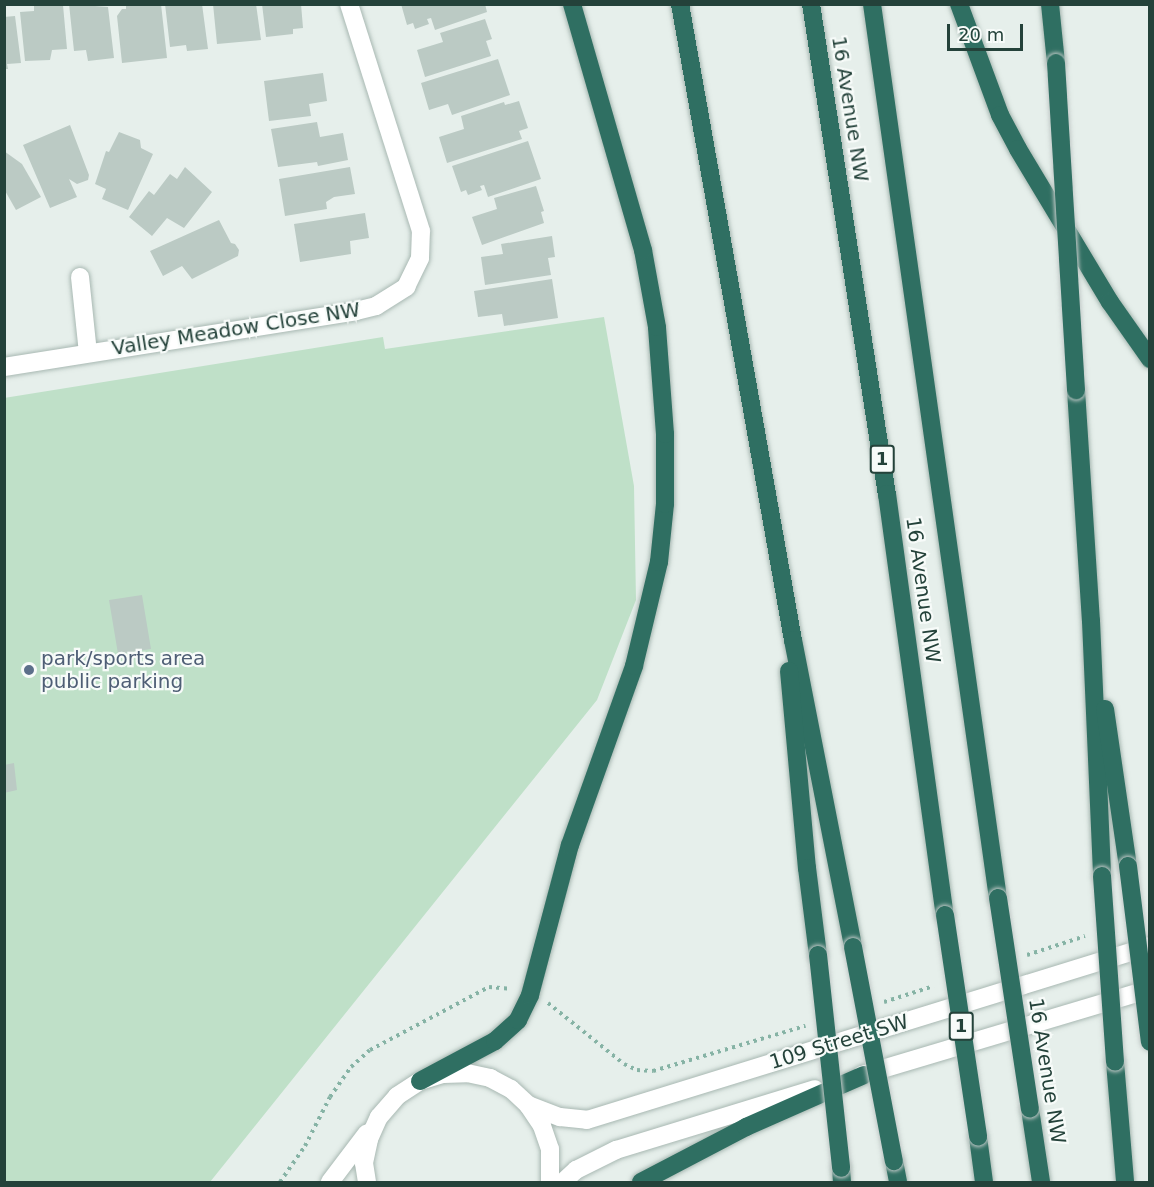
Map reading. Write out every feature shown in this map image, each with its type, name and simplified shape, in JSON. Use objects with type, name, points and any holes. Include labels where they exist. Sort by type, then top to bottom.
[{"type":"highway","points":[[420,1081],[495,1041],[518,1020],[530,995],[570,845],[634,666],[659,562],[665,504],[665,434],[657,327],[649,283],[614,146],[572,4]]},
{"type":"highway","points":[[680,4],[780,562],[898,1182]]},
{"type":"highway","name":"16 Avenue NW","points":[[811,4],[887,494],[984,1182]]},
{"type":"highway","name":"16 Avenue NW","points":[[872,4],[998,898],[1041,1182]]},
{"type":"highway","points":[[959,4],[1000,115],[1018,149],[1110,302],[1149,359]]},
{"type":"highway","points":[[1050,4],[1056,63],[1091,621],[1102,876],[1125,1182]]},
{"type":"highway","points":[[780,562],[807,868],[841,1175]]},
{"type":"highway","points":[[1091,621],[1128,866],[1149,1042]]},
{"type":"highway","points":[[641,1182],[746,1127],[864,1075]]},
{"type":"street","name":"Valley Meadow Close NW","points":[[4,367],[356,311],[376,306],[406,287],[420,258],[421,231],[349,4]]},
{"type":"street","name":"Valley Meadow Close NW","points":[[80,277],[88,353]]},
{"type":"street","name":"109 Street SW","points":[[528,1105],[560,1118],[587,1120],[1149,946]]},
{"type":"street","name":"109 Street SW","points":[[563,1182],[576,1170],[616,1150],[1149,989]]},
{"type":"street","points":[[330,1182],[397,1096],[420,1081],[443,1074],[466,1073],[490,1078],[511,1089],[528,1105],[542,1126],[550,1149],[550,1182]]},
{"type":"street","points":[[366,1182],[364,1162],[369,1139],[379,1117]]},
{"type":"path","points":[[280,1182],[315,1130],[330,1097],[351,1067],[370,1050],[489,987],[530,995],[550,1004]]},
{"type":"green space","points":[[604,317],[634,486],[636,600],[597,700],[210,1182],[6,1182],[4,398],[383,337],[385,349]]},
{"type":"building","points":[[34,4],[63,5],[67,49],[52,50],[50,60],[25,61],[20,12],[34,11]]},
{"type":"building","points":[[69,4],[108,7],[114,58],[88,61],[86,50],[74,51]]},
{"type":"building","points":[[126,4],[161,4],[167,58],[122,63],[117,16],[122,9],[126,9]]},
{"type":"building","points":[[165,4],[202,4],[208,49],[187,51],[186,45],[170,47]]},
{"type":"building","points":[[213,4],[256,4],[261,40],[217,44]]},
{"type":"building","points":[[262,4],[301,4],[303,28],[293,29],[293,34],[266,37]]},
{"type":"building","points":[[401,4],[485,4],[487,12],[435,30],[431,18],[427,19],[429,24],[415,29],[413,23],[407,25]]},
{"type":"building","points":[[15,16],[21,63],[7,64],[8,69],[4,69],[4,17]]},
{"type":"building","points":[[485,19],[492,39],[486,41],[491,56],[425,77],[417,50],[443,42],[440,33]]},
{"type":"building","points":[[498,59],[510,95],[452,115],[448,104],[429,110],[421,83]]},
{"type":"building","points":[[323,73],[327,101],[309,104],[311,116],[269,121],[264,81]]},
{"type":"building","points":[[519,101],[528,128],[519,131],[522,139],[447,163],[439,137],[464,129],[461,116],[504,102],[505,105]]},
{"type":"building","points":[[317,122],[320,137],[343,133],[348,160],[318,166],[317,162],[278,167],[271,129]]},
{"type":"building","points":[[70,125],[89,175],[88,180],[77,184],[69,179],[77,197],[50,208],[23,145]]},
{"type":"building","points":[[119,132],[140,140],[141,148],[153,154],[128,210],[102,199],[106,189],[95,184],[106,151],[109,152]]},
{"type":"building","points":[[528,141],[541,179],[488,197],[484,185],[480,186],[482,190],[468,195],[466,190],[461,192],[452,166]]},
{"type":"building","points":[[4,151],[22,164],[41,197],[16,210],[4,189]]},
{"type":"building","points":[[185,167],[212,192],[184,228],[167,218],[152,236],[129,217],[149,191],[154,195],[170,174],[177,179]]},
{"type":"building","points":[[350,167],[355,194],[334,197],[326,202],[327,209],[285,216],[279,179]]},
{"type":"building","points":[[536,186],[544,211],[541,212],[544,223],[482,245],[472,217],[497,209],[494,198]]},
{"type":"building","points":[[365,213],[369,238],[350,241],[351,254],[300,262],[294,224]]},
{"type":"building","points":[[219,220],[231,243],[235,244],[239,250],[238,256],[192,279],[182,266],[163,276],[150,251]]},
{"type":"building","points":[[552,236],[555,257],[548,258],[551,275],[485,285],[481,257],[503,254],[501,244]]},
{"type":"building","points":[[552,279],[558,318],[504,326],[502,314],[478,317],[474,291]]},
{"type":"building","points":[[142,595],[151,649],[118,654],[109,600]]},
{"type":"building","points":[[14,763],[17,790],[4,793],[4,765]]},
{"type":"place","name":"park/sports area public parking","points":[[29,670]]}]
